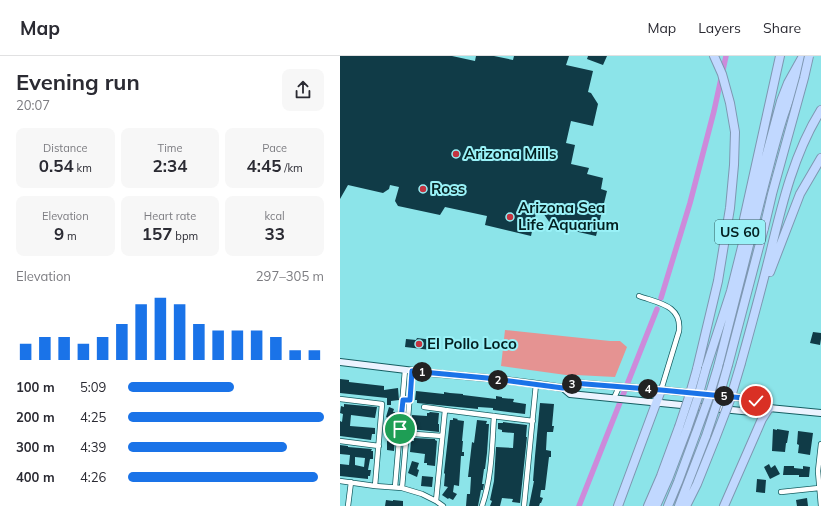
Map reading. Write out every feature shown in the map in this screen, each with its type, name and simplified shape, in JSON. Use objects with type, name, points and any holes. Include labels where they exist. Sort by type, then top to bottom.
[{"type":"highway","points":[[648,506],[683,428],[689,397],[718,281],[730,208],[734,165],[734,132],[730,103],[722,74],[714,56]]},
{"type":"highway","name":"US 60","points":[[656,506],[670,473],[683,428],[698,397],[706,368],[731,271],[780,56]]},
{"type":"highway","points":[[668,506],[708,400],[718,367],[759,208],[788,83],[803,56]]},
{"type":"highway","points":[[706,368],[732,291],[746,232],[784,102],[795,85],[810,56]]},
{"type":"highway","points":[[679,506],[718,400],[810,56]]},
{"type":"highway","name":"US 60","points":[[686,506],[730,400],[789,183],[800,151],[821,110]]},
{"type":"highway","points":[[754,316],[800,194],[821,158]]},
{"type":"highway","points":[[618,506],[661,390]]},
{"type":"highway","points":[[724,506],[762,420],[769,408]]},
{"type":"main road","points":[[340,362],[536,384],[563,388],[570,394],[752,412],[769,408],[821,413]]},
{"type":"main road","points":[[563,388],[573,383],[754,399],[769,408]]},
{"type":"street","points":[[639,296],[670,308],[678,317],[680,327],[661,390]]},
{"type":"street","points":[[395,488],[403,400],[409,370]]},
{"type":"street","points":[[402,488],[410,400],[409,370]]},
{"type":"street","points":[[524,506],[536,384]]},
{"type":"street","points":[[615,398],[620,387]]},
{"type":"street","points":[[340,399],[382,404],[374,486]]},
{"type":"street","points":[[403,400],[410,400]]},
{"type":"street","points":[[424,407],[533,421]]},
{"type":"street","points":[[436,500],[445,410]]},
{"type":"street","points":[[482,506],[487,493],[490,477],[494,416]]},
{"type":"street","points":[[400,429],[407,430]]},
{"type":"street","points":[[415,434],[442,436]]},
{"type":"street","points":[[340,441],[379,446]]},
{"type":"street","points":[[821,444],[818,470],[821,506]]},
{"type":"street","points":[[398,458],[404,459]]},
{"type":"street","points":[[340,481],[402,488],[436,500],[443,506]]},
{"type":"street","points":[[348,506],[351,482]]},
{"type":"street","points":[[781,492],[819,488]]},
{"type":"shaded area","points":[[505,330],[620,341],[627,347],[615,377],[566,375],[501,366]]},
{"type":"building","name":"Arizona Mills","points":[[340,56],[452,56],[475,61],[476,56],[494,56],[513,60],[514,56],[569,56],[566,65],[593,71],[588,92],[591,93],[598,104],[593,126],[571,121],[566,143],[575,145],[571,164],[589,168],[587,174],[603,178],[601,189],[607,191],[596,236],[552,226],[541,210],[536,213],[531,236],[485,225],[487,216],[445,207],[440,215],[398,206],[395,201],[399,187],[390,185],[389,189],[383,193],[348,185],[340,199]]},
{"type":"building","points":[[588,56],[607,56],[603,65],[587,59]]},
{"type":"building","points":[[813,332],[821,333],[820,345],[810,343]]},
{"type":"building","name":"El Pollo Loco","points":[[417,338],[433,340],[431,350],[405,347],[406,339],[416,340]]},
{"type":"building","points":[[340,379],[349,380],[349,382],[384,386],[384,390],[398,388],[399,400],[391,401],[391,405],[387,405],[387,398],[340,393]]},
{"type":"building","points":[[416,391],[444,394],[444,392],[496,399],[496,396],[514,399],[513,402],[526,404],[525,414],[493,410],[493,408],[478,407],[478,409],[417,403],[417,400],[415,400]]},
{"type":"building","points":[[540,403],[554,404],[552,426],[554,426],[553,432],[547,432],[546,450],[551,451],[551,457],[549,457],[545,490],[541,490],[540,497],[543,498],[541,503],[539,506],[529,506],[534,481]]},
{"type":"building","points":[[344,404],[377,407],[375,418],[351,415],[350,426],[375,428],[375,434],[372,434],[371,440],[340,436],[340,421],[342,422],[343,414],[340,413],[341,406],[344,407]]},
{"type":"building","points":[[389,407],[394,409],[393,412],[395,412],[393,421],[387,419],[388,418],[386,417]]},
{"type":"building","points":[[427,413],[439,413],[439,432],[411,429],[412,415],[427,416]]},
{"type":"building","points":[[453,418],[464,421],[462,452],[464,452],[464,456],[461,456],[459,486],[454,485],[453,492],[457,494],[453,500],[442,495],[448,487],[444,486],[444,473],[450,420],[453,420]]},
{"type":"building","points":[[477,420],[487,421],[486,424],[489,424],[487,453],[482,484],[484,484],[483,490],[481,490],[478,506],[466,506],[467,494],[470,494],[471,477],[468,477],[472,442],[474,443]]},
{"type":"building","points":[[503,422],[527,425],[520,503],[512,502],[513,499],[502,498],[500,506],[490,506],[492,501],[490,500],[494,481],[496,447],[513,448],[514,433],[502,432],[502,430],[498,429],[498,423]]},
{"type":"building","points":[[773,429],[789,431],[785,452],[772,451]]},
{"type":"building","points":[[798,431],[813,433],[810,455],[798,453]]},
{"type":"building","points":[[388,435],[395,436],[394,451],[387,450]]},
{"type":"building","points":[[414,438],[435,439],[437,441],[435,466],[424,463],[425,454],[410,452],[411,441],[414,441]]},
{"type":"building","points":[[340,445],[372,449],[373,459],[370,459],[368,470],[371,470],[368,479],[340,476],[340,464],[349,465],[350,455],[340,454]],"holes":[[[355,457],[365,458],[364,467],[355,465]]]},
{"type":"building","points":[[412,461],[419,463],[417,477],[408,473]]},
{"type":"building","points":[[769,464],[771,468],[775,465],[780,474],[770,479],[764,467]]},
{"type":"building","points":[[784,466],[794,466],[794,468],[803,469],[803,466],[810,467],[809,477],[799,477],[799,475],[783,475]]},
{"type":"building","points":[[422,476],[433,477],[432,487],[421,486]]},
{"type":"building","points":[[757,479],[766,480],[765,493],[756,492]]},
{"type":"building","points":[[807,498],[808,506],[797,506],[796,500]]},
{"type":"building","points":[[386,500],[403,501],[403,506],[385,506]]},
{"type":"waterway","points":[[661,298],[690,203],[714,111],[726,56]]},
{"type":"waterway","points":[[579,506],[657,309]]},
{"type":"place","name":"Arizona Mills","points":[[456,154]]},
{"type":"place","name":"Ross","points":[[423,189]]},
{"type":"place","name":"Arizona Sea Life Aquarium","points":[[510,217]]},
{"type":"place","name":"El Pollo Loco","points":[[419,344]]},
{"type":"route","points":[[400,429],[403,400],[410,400],[412,371],[487,378],[563,388],[573,383],[754,399],[756,401]]}]
